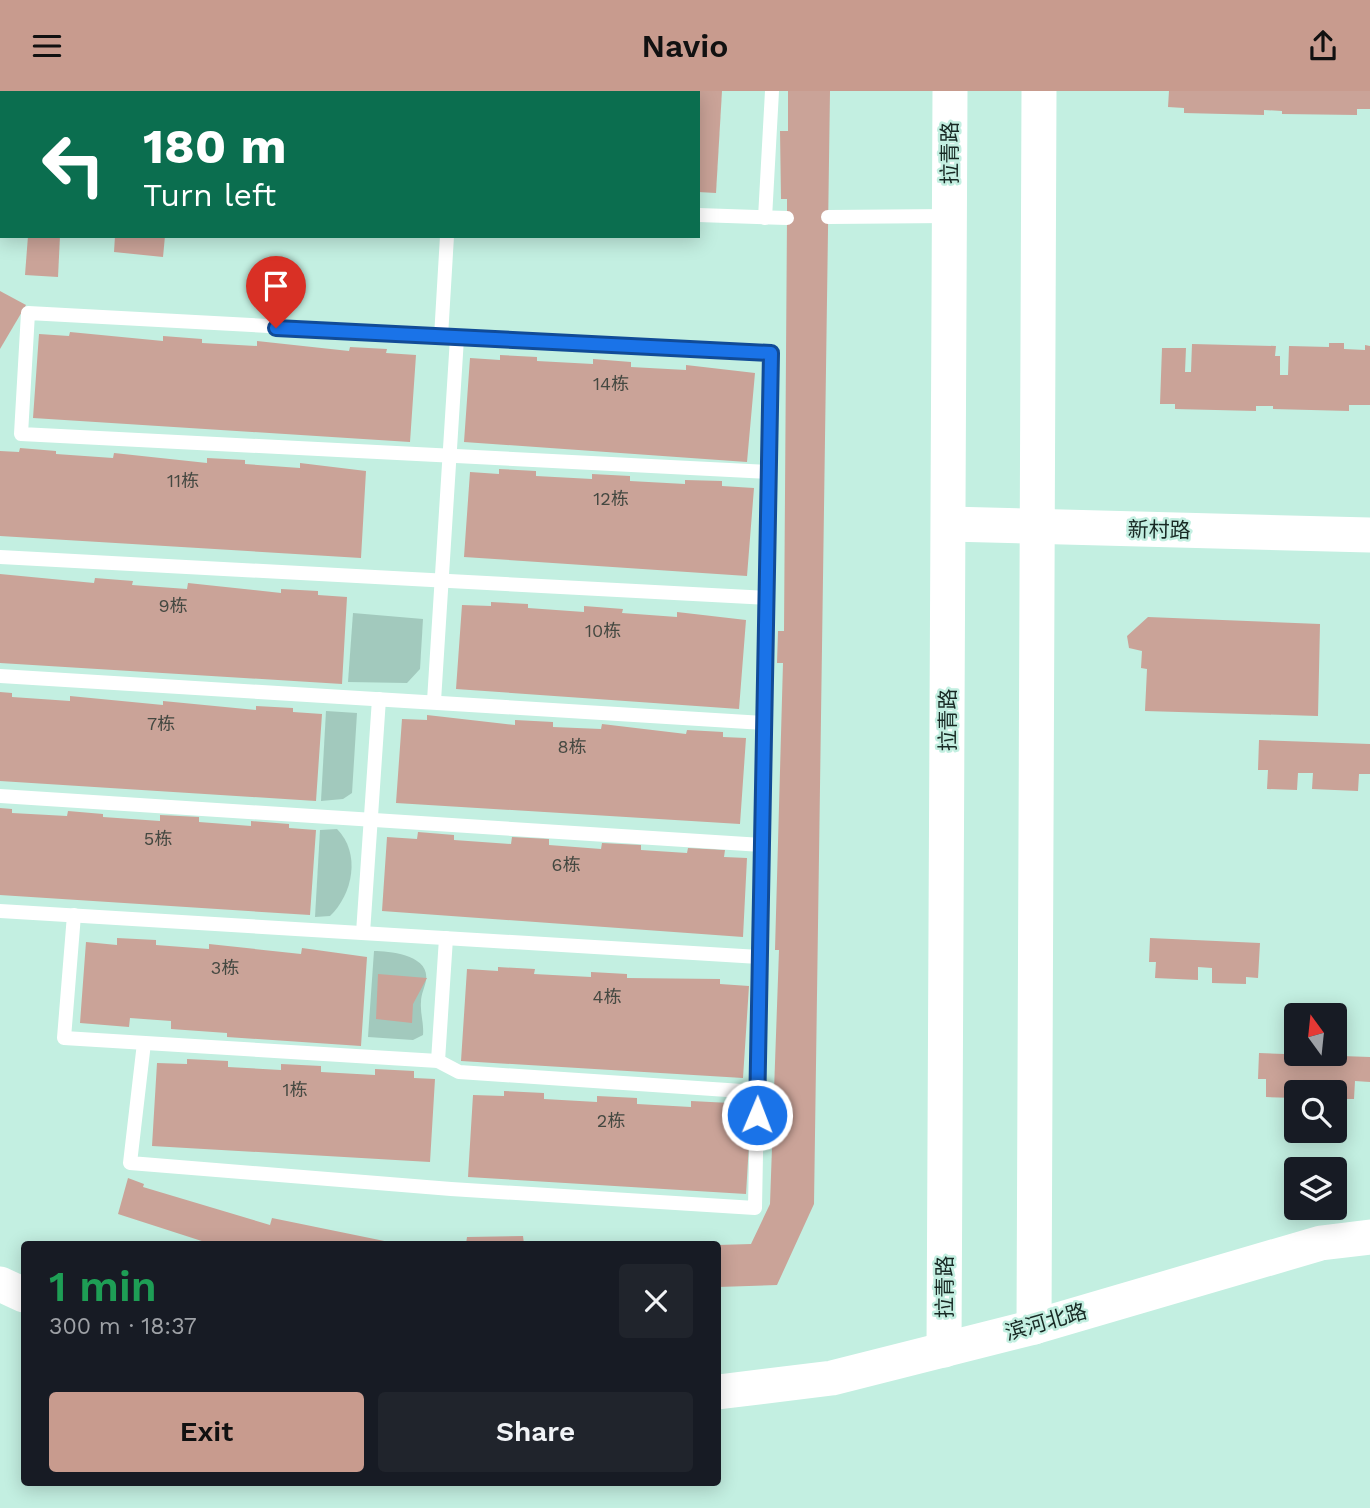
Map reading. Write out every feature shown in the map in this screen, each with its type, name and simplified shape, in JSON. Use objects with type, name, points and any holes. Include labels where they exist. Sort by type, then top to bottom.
[{"type":"street","name":"拉青路","points":[[944,1350],[950,91]]},
{"type":"street","points":[[1034,1327],[1039,91]]},
{"type":"street","name":"新村路","points":[[949,524],[1370,535]]},
{"type":"street","name":"滨河北路","points":[[721,1392],[832,1378],[1034,1327],[1321,1243],[1370,1237]]},
{"type":"street","points":[[0,1284],[21,1293]]},
{"type":"lane","points":[[765,218],[772,91]]},
{"type":"lane","points":[[700,215],[787,218]]},
{"type":"lane","points":[[828,217],[950,216]]},
{"type":"lane","points":[[441,337],[447,238]]},
{"type":"lane","points":[[144,1043],[130,1163],[437,1188],[755,1208],[767,598],[771,353],[28,313],[21,434],[769,473]]},
{"type":"lane","points":[[434,701],[457,338]]},
{"type":"lane","points":[[0,557],[767,598]]},
{"type":"lane","points":[[0,675],[764,723]]},
{"type":"lane","points":[[363,933],[379,699]]},
{"type":"lane","points":[[0,796],[762,845]]},
{"type":"lane","points":[[0,911],[760,957]]},
{"type":"lane","points":[[74,915],[64,1038],[438,1061],[459,1072],[757,1092]]},
{"type":"lane","points":[[438,1061],[446,938]]},
{"type":"shaded area","points":[[353,613],[423,619],[420,669],[407,683],[348,682]]},
{"type":"shaded area","points":[[326,711],[357,713],[352,793],[343,799],[321,801]]},
{"type":"shaded area","points":[[337,829],[349,850],[349,885],[338,907],[330,916],[315,917],[320,830]]},
{"type":"shaded area","points":[[374,951],[407,956],[422,965],[426,972],[421,1002],[423,1035],[413,1040],[368,1037]]},
{"type":"building","points":[[700,91],[722,91],[716,193],[700,192]]},
{"type":"building","points":[[788,91],[830,91],[814,1204],[777,1285],[721,1287],[721,1245],[751,1244],[770,1204],[779,950],[775,950],[783,663],[777,663],[778,631],[784,631],[787,199],[781,199],[780,131],[788,131]]},
{"type":"building","points":[[1169,91],[1370,91],[1370,109],[1357,109],[1357,115],[1282,114],[1282,111],[1264,110],[1264,115],[1184,113],[1184,108],[1168,107]]},
{"type":"building","points":[[28,238],[60,238],[58,277],[25,275]]},
{"type":"building","points":[[115,238],[165,238],[163,257],[114,252]]},
{"type":"building","points":[[0,291],[26,305],[0,349]]},
{"type":"building","points":[[70,332],[163,341],[163,336],[202,339],[202,343],[257,346],[257,341],[349,351],[350,347],[387,349],[386,353],[416,355],[410,442],[33,418],[39,334],[69,336]]},
{"type":"building","points":[[1329,343],[1344,343],[1344,349],[1365,350],[1365,345],[1370,346],[1370,405],[1349,405],[1349,411],[1256,406],[1256,411],[1175,409],[1175,404],[1160,404],[1162,348],[1186,348],[1185,372],[1191,372],[1192,344],[1276,346],[1275,356],[1280,356],[1280,375],[1288,375],[1289,346],[1329,347]]},
{"type":"building","points":[[500,355],[537,357],[537,361],[593,364],[593,359],[631,362],[631,367],[686,370],[686,365],[755,373],[747,462],[464,442],[470,358],[500,360]]},
{"type":"building","points":[[20,448],[56,451],[56,454],[113,458],[114,453],[207,463],[207,458],[245,460],[245,464],[300,468],[300,463],[366,471],[361,558],[0,536],[0,451],[19,452]]},
{"type":"building","points":[[499,469],[536,471],[536,476],[592,479],[592,474],[630,476],[630,481],[685,484],[685,480],[722,481],[722,486],[754,488],[747,576],[464,557],[470,472],[499,474]]},
{"type":"building","points":[[0,574],[94,583],[95,578],[133,581],[132,585],[187,589],[188,583],[281,593],[281,589],[318,591],[318,595],[347,597],[342,684],[0,663]]},
{"type":"building","points":[[491,602],[584,612],[584,606],[623,609],[622,613],[677,617],[677,612],[746,620],[739,709],[456,689],[462,605],[491,606]]},
{"type":"building","points":[[1148,617],[1320,624],[1318,716],[1145,711],[1147,669],[1141,668],[1142,651],[1129,648],[1127,636]]},
{"type":"building","points":[[0,692],[12,693],[12,697],[70,701],[70,696],[163,705],[163,701],[256,710],[256,706],[293,708],[293,712],[322,714],[316,801],[0,781]]},
{"type":"building","points":[[427,715],[515,725],[515,720],[553,722],[553,727],[601,729],[602,724],[686,734],[687,730],[723,732],[723,737],[746,738],[740,824],[396,803],[402,719],[427,720]]},
{"type":"building","points":[[1259,740],[1370,744],[1370,774],[1359,774],[1358,791],[1312,789],[1313,773],[1298,773],[1297,790],[1267,789],[1268,770],[1258,770]]},
{"type":"building","points":[[0,808],[12,809],[12,813],[67,816],[68,811],[103,814],[103,817],[160,821],[160,815],[199,817],[199,822],[251,826],[251,821],[289,824],[289,828],[316,830],[310,915],[0,895]]},
{"type":"building","points":[[418,832],[454,835],[454,840],[511,844],[512,837],[549,839],[549,845],[601,849],[602,843],[641,845],[641,850],[687,853],[688,848],[725,850],[724,857],[747,858],[743,937],[382,911],[387,837],[417,839]]},
{"type":"building","points":[[117,938],[156,940],[156,945],[209,949],[209,944],[301,954],[302,948],[367,957],[361,1046],[227,1037],[227,1033],[171,1029],[171,1021],[130,1018],[129,1027],[80,1023],[86,942],[117,945]]},
{"type":"building","points":[[1150,938],[1260,943],[1258,978],[1246,977],[1246,984],[1212,983],[1212,968],[1198,967],[1198,980],[1155,978],[1156,962],[1149,962]]},
{"type":"building","points":[[498,967],[535,969],[534,974],[591,977],[591,972],[627,974],[627,978],[720,979],[720,984],[749,986],[743,1078],[461,1061],[467,969],[498,971]]},
{"type":"building","points":[[378,974],[427,978],[413,1004],[412,1023],[376,1019]]},
{"type":"building","points":[[1259,1053],[1284,1054],[1284,1066],[1348,1066],[1348,1056],[1370,1057],[1370,1082],[1355,1081],[1354,1099],[1347,1099],[1347,1080],[1284,1080],[1284,1098],[1266,1097],[1266,1079],[1258,1079]]},
{"type":"building","points":[[187,1059],[228,1061],[228,1067],[281,1070],[281,1064],[321,1066],[321,1072],[375,1075],[375,1069],[414,1071],[414,1078],[435,1079],[430,1162],[152,1146],[157,1063],[187,1064]]},
{"type":"building","points":[[504,1091],[544,1093],[544,1099],[597,1102],[597,1096],[637,1098],[637,1104],[691,1107],[691,1101],[730,1103],[730,1110],[751,1111],[746,1194],[468,1177],[473,1095],[504,1096]]},
{"type":"building","points":[[128,1178],[144,1184],[143,1187],[270,1225],[272,1218],[384,1241],[202,1241],[118,1214]]},
{"type":"building","points":[[523,1236],[524,1241],[466,1241],[467,1237]]},
{"type":"route","points":[[276,328],[771,353],[757,1115]]}]
